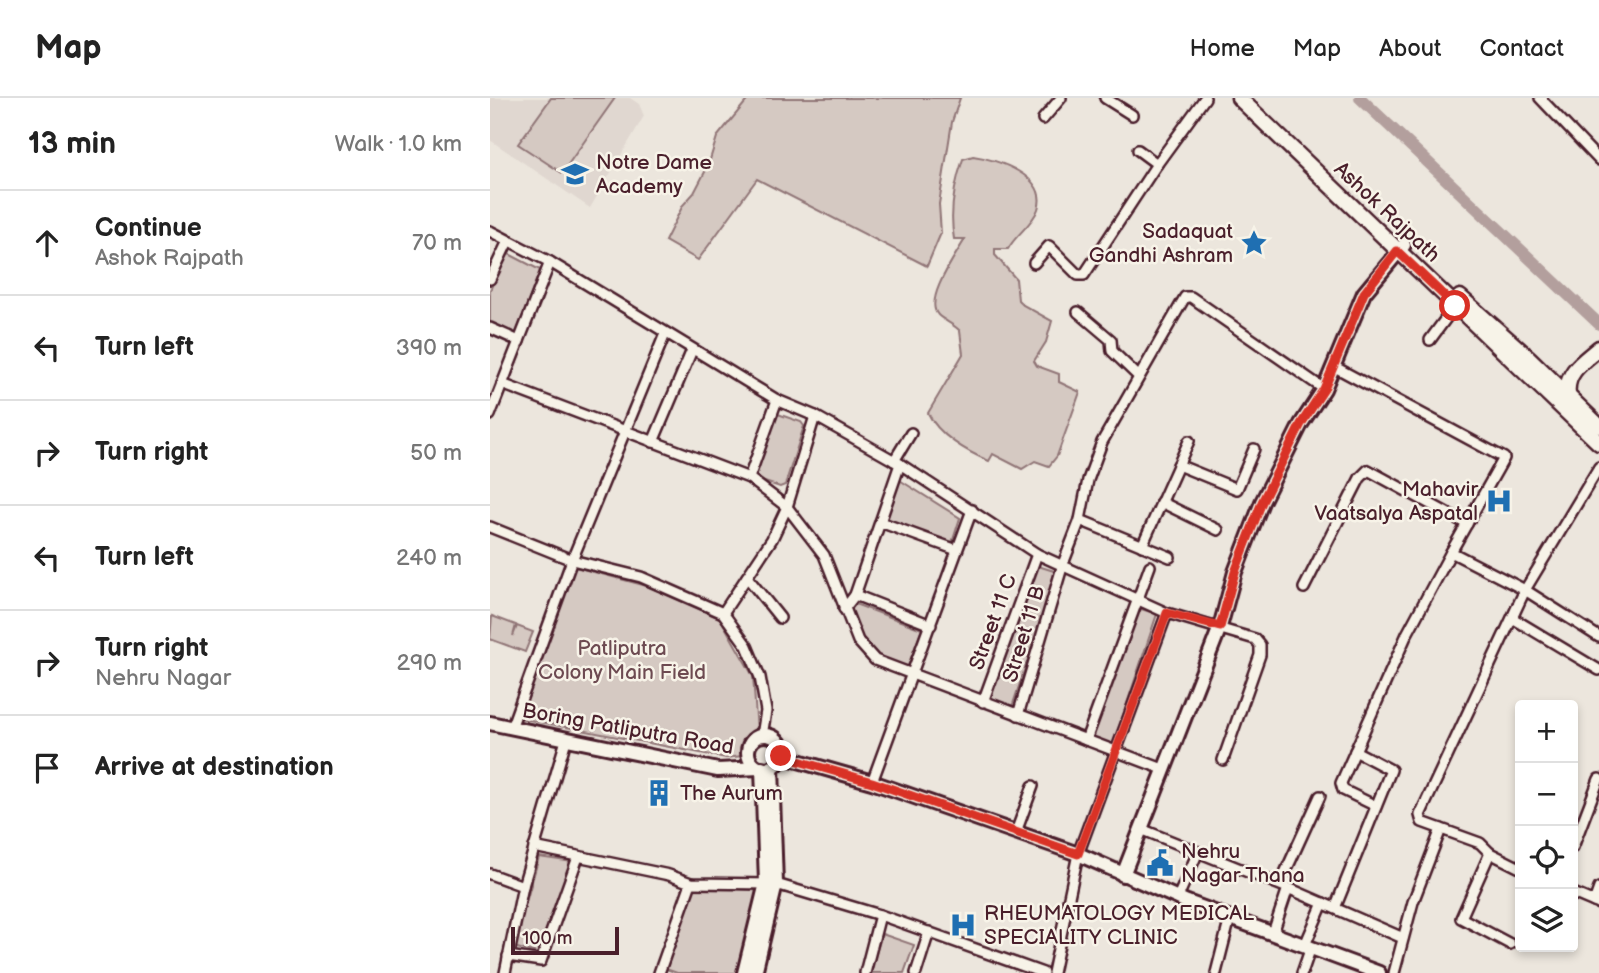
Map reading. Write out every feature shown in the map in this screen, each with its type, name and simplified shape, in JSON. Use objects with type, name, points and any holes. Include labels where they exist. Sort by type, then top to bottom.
[{"type":"main road","name":"Ashok Rajpath","points":[[1239,98],[1400,248],[1546,374],[1599,426]]},
{"type":"main road","name":"Ashok Rajpath","points":[[1251,98],[1455,306],[1599,443]]},
{"type":"main road","points":[[1567,394],[1568,382],[1574,370],[1599,348]]},
{"type":"main road","points":[[1546,374],[1574,370]]},
{"type":"street","points":[[1043,119],[1061,98]]},
{"type":"street","points":[[1104,98],[1132,115]]},
{"type":"street","points":[[1034,262],[1049,246],[1078,275],[1084,275],[1157,164],[1205,98]]},
{"type":"street","points":[[1540,98],[1599,160]]},
{"type":"street","points":[[1138,150],[1157,164]]},
{"type":"street","points":[[490,231],[550,262],[664,334],[777,400],[815,416],[897,462],[1037,554],[1167,613],[1255,639],[1261,649],[1223,760]]},
{"type":"street","points":[[490,279],[508,241]]},
{"type":"street","points":[[1123,875],[1220,627],[1235,572],[1262,502],[1301,424],[1324,389],[1364,293],[1400,248]]},
{"type":"street","points":[[490,415],[550,262]]},
{"type":"street","name":"Street 11 B","points":[[1018,715],[1063,564],[1080,520],[1088,480],[1102,442],[1138,376],[1188,296],[1324,389]]},
{"type":"street","points":[[1430,340],[1455,306]]},
{"type":"street","points":[[1078,312],[1111,340],[1112,351],[1138,376]]},
{"type":"street","points":[[490,328],[519,341]]},
{"type":"street","points":[[512,724],[572,560],[664,334]]},
{"type":"street","points":[[653,442],[692,350]]},
{"type":"street","points":[[1334,366],[1502,455],[1503,463],[1407,634],[1340,787],[1376,806]]},
{"type":"street","points":[[502,384],[749,478],[787,507],[824,555],[858,641],[875,660],[912,677],[1163,769]]},
{"type":"street","points":[[749,478],[777,400]]},
{"type":"street","points":[[723,613],[772,539],[787,507],[815,416]]},
{"type":"street","points":[[844,609],[855,595],[897,462],[911,433]]},
{"type":"street","points":[[1142,546],[1189,442]]},
{"type":"street","points":[[1178,465],[1237,489],[1254,449]]},
{"type":"street","points":[[1515,866],[1490,853],[1480,843],[1423,822],[1420,815],[1514,619],[1525,590],[1599,467]]},
{"type":"street","points":[[1304,587],[1360,478],[1368,470],[1467,524]]},
{"type":"street","points":[[1160,502],[1218,530]]},
{"type":"street","points":[[872,782],[972,510]]},
{"type":"street","points":[[1080,520],[1170,557]]},
{"type":"street","points":[[880,522],[957,550]]},
{"type":"street","points":[[490,527],[572,560],[640,577],[723,613],[747,646],[760,677],[766,711],[762,736],[748,748],[761,766],[771,883],[755,973]]},
{"type":"street","points":[[1451,552],[1525,590],[1599,637]]},
{"type":"street","name":"Street 11 C","points":[[983,702],[1037,554]]},
{"type":"street","points":[[1086,740],[1150,566]]},
{"type":"street","points":[[747,578],[780,618]]},
{"type":"street","points":[[855,595],[931,625]]},
{"type":"street","points":[[1053,973],[1078,854],[1167,613]]},
{"type":"street","points":[[1514,619],[1599,670]]},
{"type":"street","name":"Boring Patliputra Road","points":[[490,716],[566,740],[642,752]]},
{"type":"street","name":"Boring Patliputra Road","points":[[490,723],[512,724],[718,769],[761,766]]},
{"type":"street","points":[[762,736],[777,740],[781,756]]},
{"type":"street","points":[[505,973],[523,886],[566,740]]},
{"type":"street","points":[[1335,908],[1391,768],[1355,751]]},
{"type":"street","points":[[761,766],[781,756],[872,782],[1078,854],[1230,918],[1377,972]]},
{"type":"street","points":[[1578,834],[1599,779]]},
{"type":"street","points":[[1016,832],[1033,786]]},
{"type":"street","points":[[1273,933],[1284,886],[1320,796]]},
{"type":"street","points":[[1141,829],[1284,886],[1403,938]]},
{"type":"street","points":[[1394,973],[1403,938],[1441,829]]},
{"type":"street","points":[[534,847],[669,875],[691,883],[771,883],[929,932],[1015,968],[1043,973]]},
{"type":"street","points":[[1178,897],[1198,852]]},
{"type":"street","points":[[1490,853],[1461,918],[1510,944]]},
{"type":"street","points":[[508,956],[541,961],[578,858]]},
{"type":"street","points":[[490,874],[523,886]]},
{"type":"street","points":[[662,972],[691,883]]},
{"type":"street","points":[[744,973],[771,883]]},
{"type":"street","points":[[1578,895],[1597,903],[1599,888]]},
{"type":"street","points":[[1302,973],[1323,903]]},
{"type":"street","points":[[865,973],[880,915]]},
{"type":"street","points":[[1216,973],[1230,918]]},
{"type":"street","points":[[916,973],[929,932]]},
{"type":"shaded area","name":"Notre Dame Academy","points":[[490,98],[630,98],[639,104],[644,116],[590,208],[490,140]]},
{"type":"green space","points":[[551,98],[615,98],[562,173],[518,144]]},
{"type":"green space","points":[[749,98],[960,98],[952,122],[939,204],[941,233],[927,266],[757,179],[698,260],[665,241],[683,205],[694,193],[708,166],[717,137]]},
{"type":"green space","points":[[973,156],[1007,165],[1018,171],[1036,187],[1039,197],[1038,209],[1032,219],[1008,249],[995,249],[995,255],[1016,279],[1018,300],[1052,321],[1046,342],[1034,361],[1037,366],[1059,374],[1059,382],[1080,392],[1057,456],[1049,466],[1035,461],[1022,469],[993,454],[989,461],[954,442],[939,429],[928,413],[963,354],[960,331],[938,315],[935,299],[943,276],[965,239],[954,239],[952,208],[963,159]]},
{"type":"green space","points":[[507,253],[540,270],[515,336],[490,324],[490,290]]},
{"type":"green space","points":[[775,413],[801,422],[804,426],[785,485],[780,487],[752,478]]},
{"type":"green space","points":[[898,479],[960,518],[951,546],[885,518]]},
{"type":"green space","points":[[1035,565],[1057,572],[1012,707],[988,699]]},
{"type":"green space","name":"Patliputra Colony Main Field","points":[[575,567],[647,586],[720,618],[753,676],[757,731],[750,744],[750,755],[726,758],[519,718]]},
{"type":"green space","points":[[855,604],[922,629],[906,671],[884,660],[869,647],[850,608]]},
{"type":"green space","points":[[1138,608],[1157,614],[1112,748],[1089,739]]},
{"type":"green space","points":[[492,616],[516,625],[513,636],[517,626],[533,632],[525,652],[490,639]]},
{"type":"green space","points":[[539,857],[573,862],[541,954],[513,947]]},
{"type":"green space","points":[[695,886],[765,891],[745,973],[677,973],[666,969]]},
{"type":"green space","points":[[882,934],[914,945],[904,973],[870,973]]},
{"type":"waterway","points":[[1360,98],[1599,324]]},
{"type":"place","name":"Notre Dame Academy","points":[[575,174]]},
{"type":"place","name":"Sadaquat Gandhi Ashram","points":[[1254,243]]},
{"type":"place","name":"Mahavir Vaatsalya Aspatal","points":[[1499,501]]},
{"type":"place","name":"The Aurum","points":[[659,793]]},
{"type":"place","name":"Nehru Nagar Thana","points":[[1160,863]]},
{"type":"place","name":"RHEUMATOLOGY MEDICAL SPECIALITY CLINIC","points":[[963,925]]},
{"type":"route","points":[[781,756],[872,782],[1078,854],[1167,613],[1220,627],[1235,572],[1262,502],[1301,424],[1324,389],[1364,293],[1376,275],[1397,251],[1455,306]]}]
